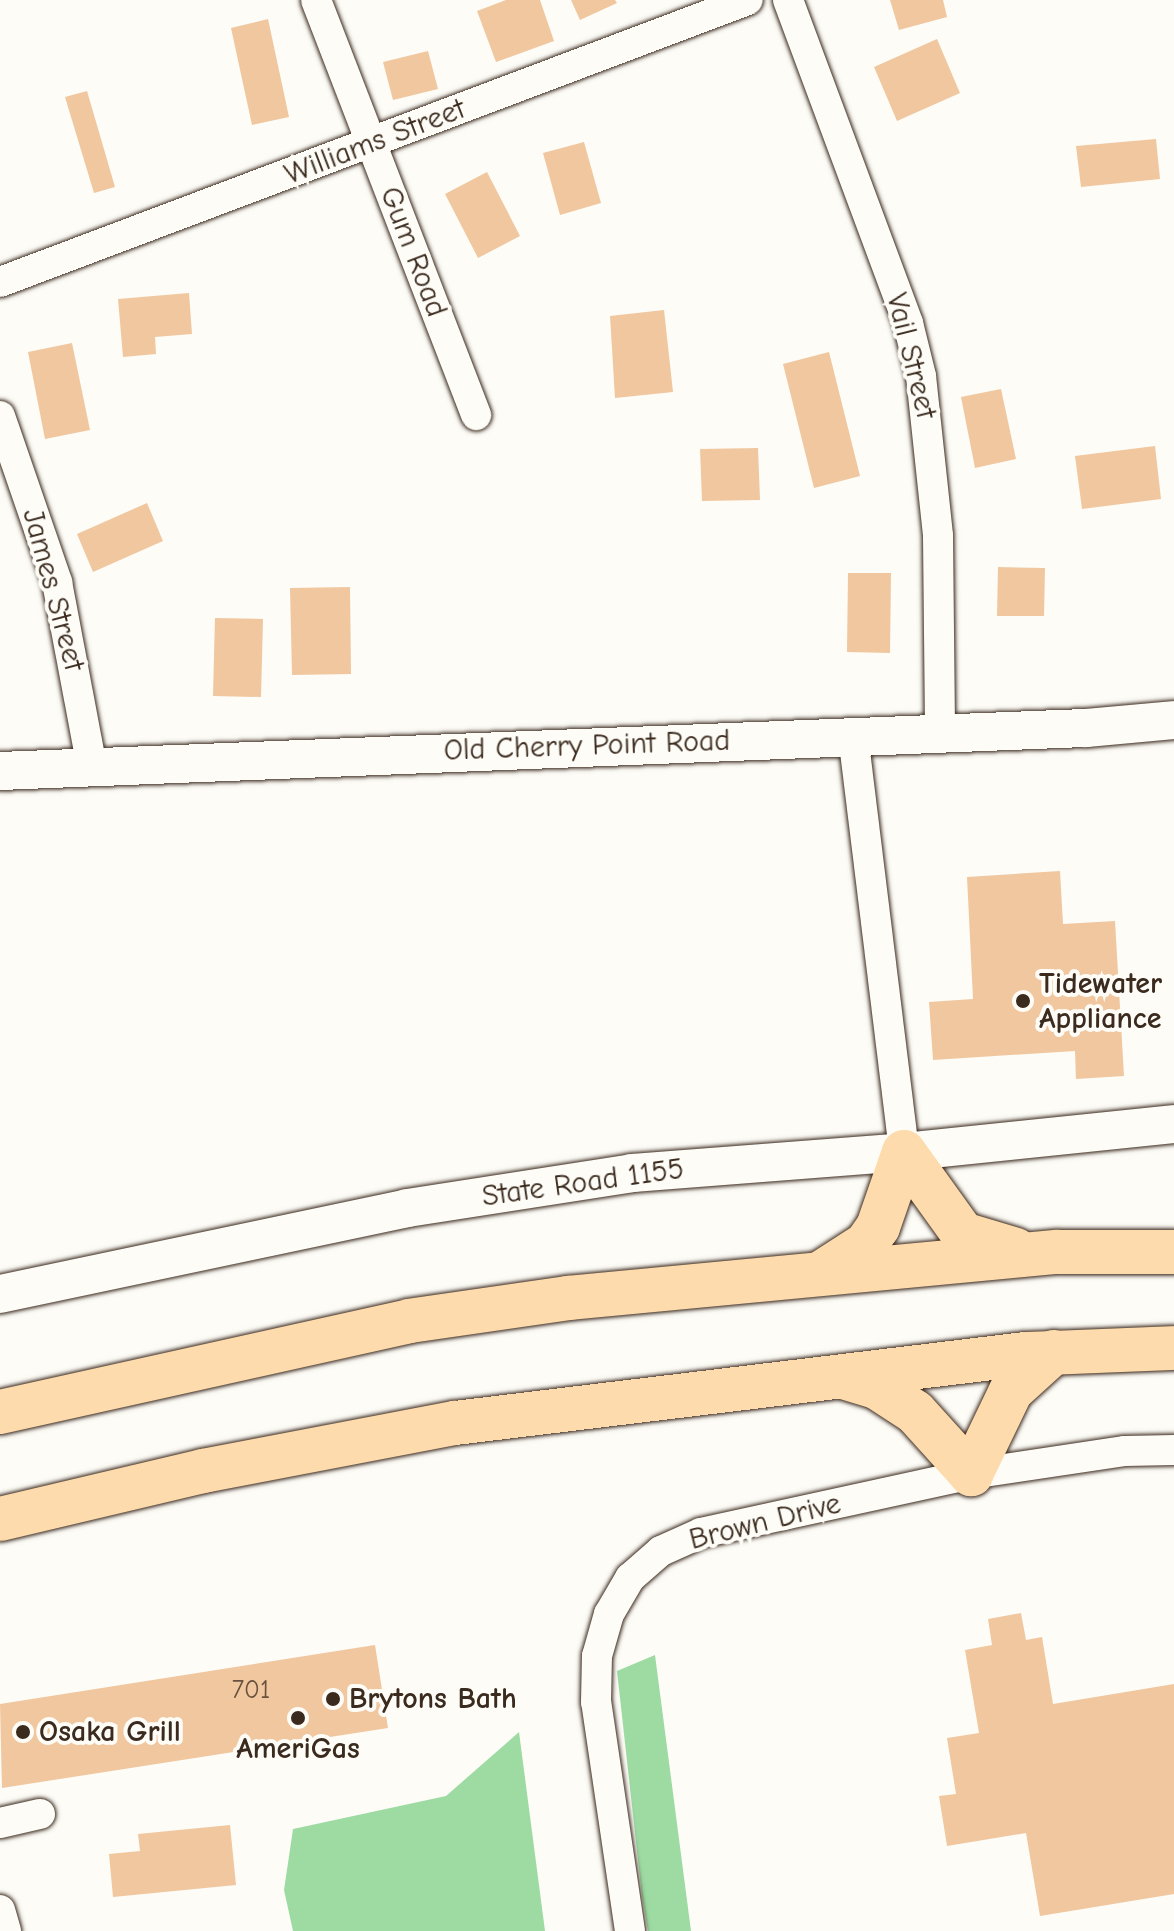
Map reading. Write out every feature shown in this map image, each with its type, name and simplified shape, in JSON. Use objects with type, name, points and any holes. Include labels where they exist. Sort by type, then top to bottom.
[{"type":"highway","points":[[904,1152],[963,1234],[1010,1249],[1174,1252]]},
{"type":"highway","points":[[812,1277],[866,1244],[878,1227],[904,1152]]},
{"type":"highway","points":[[0,1412],[409,1321],[568,1298],[1058,1252]]},
{"type":"highway","points":[[0,1519],[203,1471],[455,1423],[837,1375],[1054,1352],[1174,1348]]},
{"type":"highway","points":[[837,1375],[878,1388],[915,1412],[971,1474],[1011,1391],[1054,1352]]},
{"type":"street","name":"Gum Road","points":[[316,0],[476,415]]},
{"type":"street","name":"Williams Street","points":[[0,282],[748,0]]},
{"type":"street","name":"Vail Street","points":[[788,0],[908,323],[921,376],[938,536],[940,731]]},
{"type":"street","name":"James Street","points":[[0,416],[57,582],[92,767]]},
{"type":"street","name":"Old Cherry Point Road","points":[[0,771],[1174,720]]},
{"type":"street","points":[[853,735],[904,1152]]},
{"type":"street","name":"State Road 1155","points":[[0,1294],[165,1256],[513,1191],[632,1173],[904,1152],[1174,1124]]},
{"type":"street","name":"Brown Drive","points":[[630,1931],[596,1702],[597,1656],[609,1614],[630,1578],[661,1551],[701,1533],[971,1474],[1125,1451],[1174,1450]]},
{"type":"street","points":[[0,1823],[40,1814]]},
{"type":"street","points":[[0,1910],[6,1931]]},
{"type":"green space","points":[[655,1655],[691,1931],[648,1931],[642,1896],[617,1671]]},
{"type":"green space","points":[[519,1732],[545,1931],[293,1931],[284,1890],[293,1829],[446,1796]]},
{"type":"building","points":[[506,0],[540,0],[554,41],[496,62],[477,11]]},
{"type":"building","points":[[571,0],[615,0],[617,3],[580,20]]},
{"type":"building","points":[[890,0],[943,0],[947,17],[899,30]]},
{"type":"building","points":[[268,19],[289,117],[252,125],[231,28]]},
{"type":"building","points":[[937,39],[960,93],[897,121],[874,67]]},
{"type":"building","points":[[428,51],[438,89],[393,100],[383,62]]},
{"type":"building","points":[[87,91],[115,187],[94,193],[65,97]]},
{"type":"building","points":[[1156,139],[1160,179],[1081,187],[1076,146]]},
{"type":"building","points":[[584,142],[601,203],[560,215],[543,153]]},
{"type":"building","points":[[487,172],[520,236],[478,258],[445,194]]},
{"type":"building","points":[[189,293],[192,334],[155,337],[156,354],[123,357],[118,299]]},
{"type":"building","points":[[664,310],[673,392],[615,398],[610,316]]},
{"type":"building","points":[[72,343],[90,430],[45,439],[28,352]]},
{"type":"building","points":[[829,352],[860,476],[814,488],[783,364]]},
{"type":"building","points":[[1001,389],[1016,459],[975,468],[961,397]]},
{"type":"building","points":[[1155,446],[1161,499],[1082,509],[1075,456]]},
{"type":"building","points":[[758,448],[760,500],[702,501],[700,449]]},
{"type":"building","points":[[147,503],[163,541],[93,572],[77,534]]},
{"type":"building","points":[[998,567],[1045,568],[1044,616],[997,616]]},
{"type":"building","points":[[848,573],[891,573],[890,653],[847,652]]},
{"type":"building","points":[[350,587],[351,674],[292,675],[290,588]]},
{"type":"building","points":[[215,618],[263,619],[261,697],[213,696]]},
{"type":"building","points":[[1060,871],[1063,924],[1115,921],[1124,1076],[1076,1079],[1075,1051],[933,1060],[929,1002],[973,999],[967,877]]},
{"type":"building","points":[[1021,1613],[1026,1640],[1042,1637],[1053,1704],[1174,1684],[1174,1894],[1040,1916],[1026,1833],[947,1846],[939,1796],[956,1794],[947,1738],[979,1733],[965,1650],[992,1645],[988,1619]]},
{"type":"building","points":[[375,1645],[388,1728],[2,1788],[0,1704]]},
{"type":"building","points":[[230,1825],[236,1885],[113,1897],[109,1854],[140,1851],[138,1834]]},
{"type":"place","name":"Tidewater Appliance","points":[[1023,1001]]},
{"type":"place","name":"Brytons Bath","points":[[333,1699]]},
{"type":"place","name":"AmeriGas","points":[[298,1718]]},
{"type":"place","name":"Osaka Grill","points":[[23,1732]]}]
